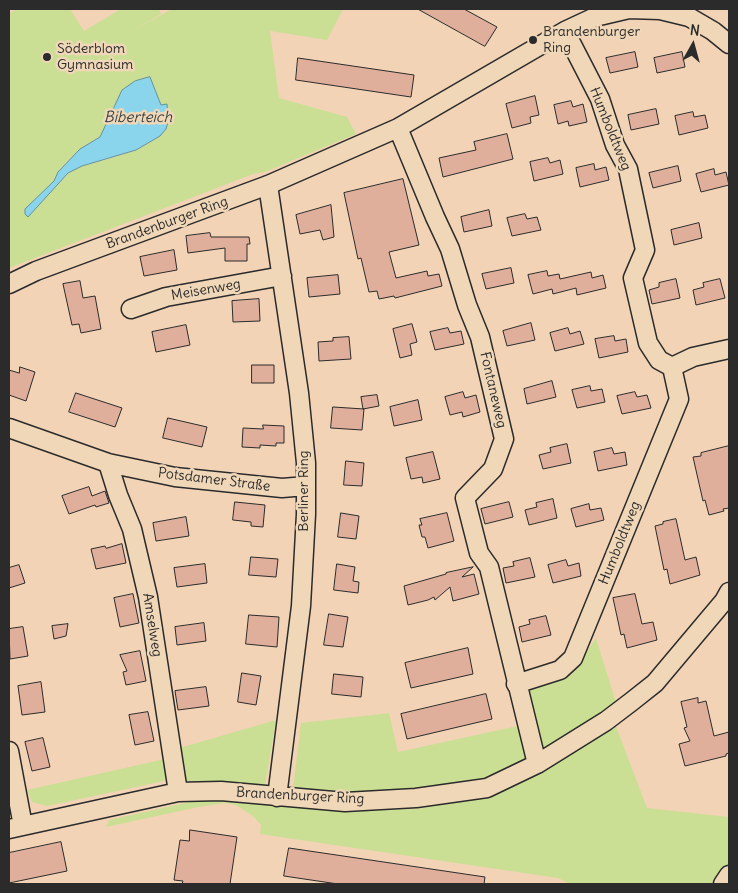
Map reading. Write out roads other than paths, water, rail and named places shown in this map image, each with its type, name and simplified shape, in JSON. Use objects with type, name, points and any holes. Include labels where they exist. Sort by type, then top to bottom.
[{"type":"street","name":"Brandenburger Ring","points":[[9,284],[36,271],[268,185],[398,128],[566,30],[595,17],[630,9],[660,10],[689,17],[713,31],[729,44]]},
{"type":"street","name":"Humboldtweg","points":[[516,684],[560,670],[573,658],[678,399],[672,367],[659,360],[648,343],[634,278],[645,250],[628,169],[615,145],[600,99],[566,30]]},
{"type":"street","name":"Fontaneweg","points":[[398,128],[450,248],[467,305],[480,337],[504,439],[493,469],[465,498],[478,553],[489,567],[537,764]]},
{"type":"street","name":"Berliner Ring","points":[[268,185],[299,393],[306,462],[306,514],[301,606],[277,797]]},
{"type":"street","name":"Meisenweg","points":[[131,310],[166,297],[282,276]]},
{"type":"street","points":[[672,367],[693,357],[729,349]]},
{"type":"street","name":"Potsdamer Straße","points":[[9,428],[108,463],[175,477],[282,488],[306,486]]},
{"type":"street","name":"Amselweg","points":[[108,463],[118,495],[132,529],[148,596],[178,792]]},
{"type":"street","name":"Brandenburger Ring","points":[[16,827],[178,792],[221,792],[346,802],[416,798],[487,788],[537,764],[606,721],[655,682],[724,601],[729,592]]},
{"type":"street","points":[[9,751],[16,827]]},
{"type":"street","points":[[723,884],[729,875]]},
{"type":"water","name":"Biberteich","points":[[150,77],[161,105],[167,104],[168,122],[166,129],[160,136],[136,150],[82,166],[68,173],[28,217],[25,214],[25,209],[54,181],[58,172],[80,149],[100,137],[122,90],[135,81]]},
{"type":"place","name":"Brandenburger Ring","points":[[533,40]]},
{"type":"place","name":"Söderblom Gymnasium","points":[[47,57]]}]
